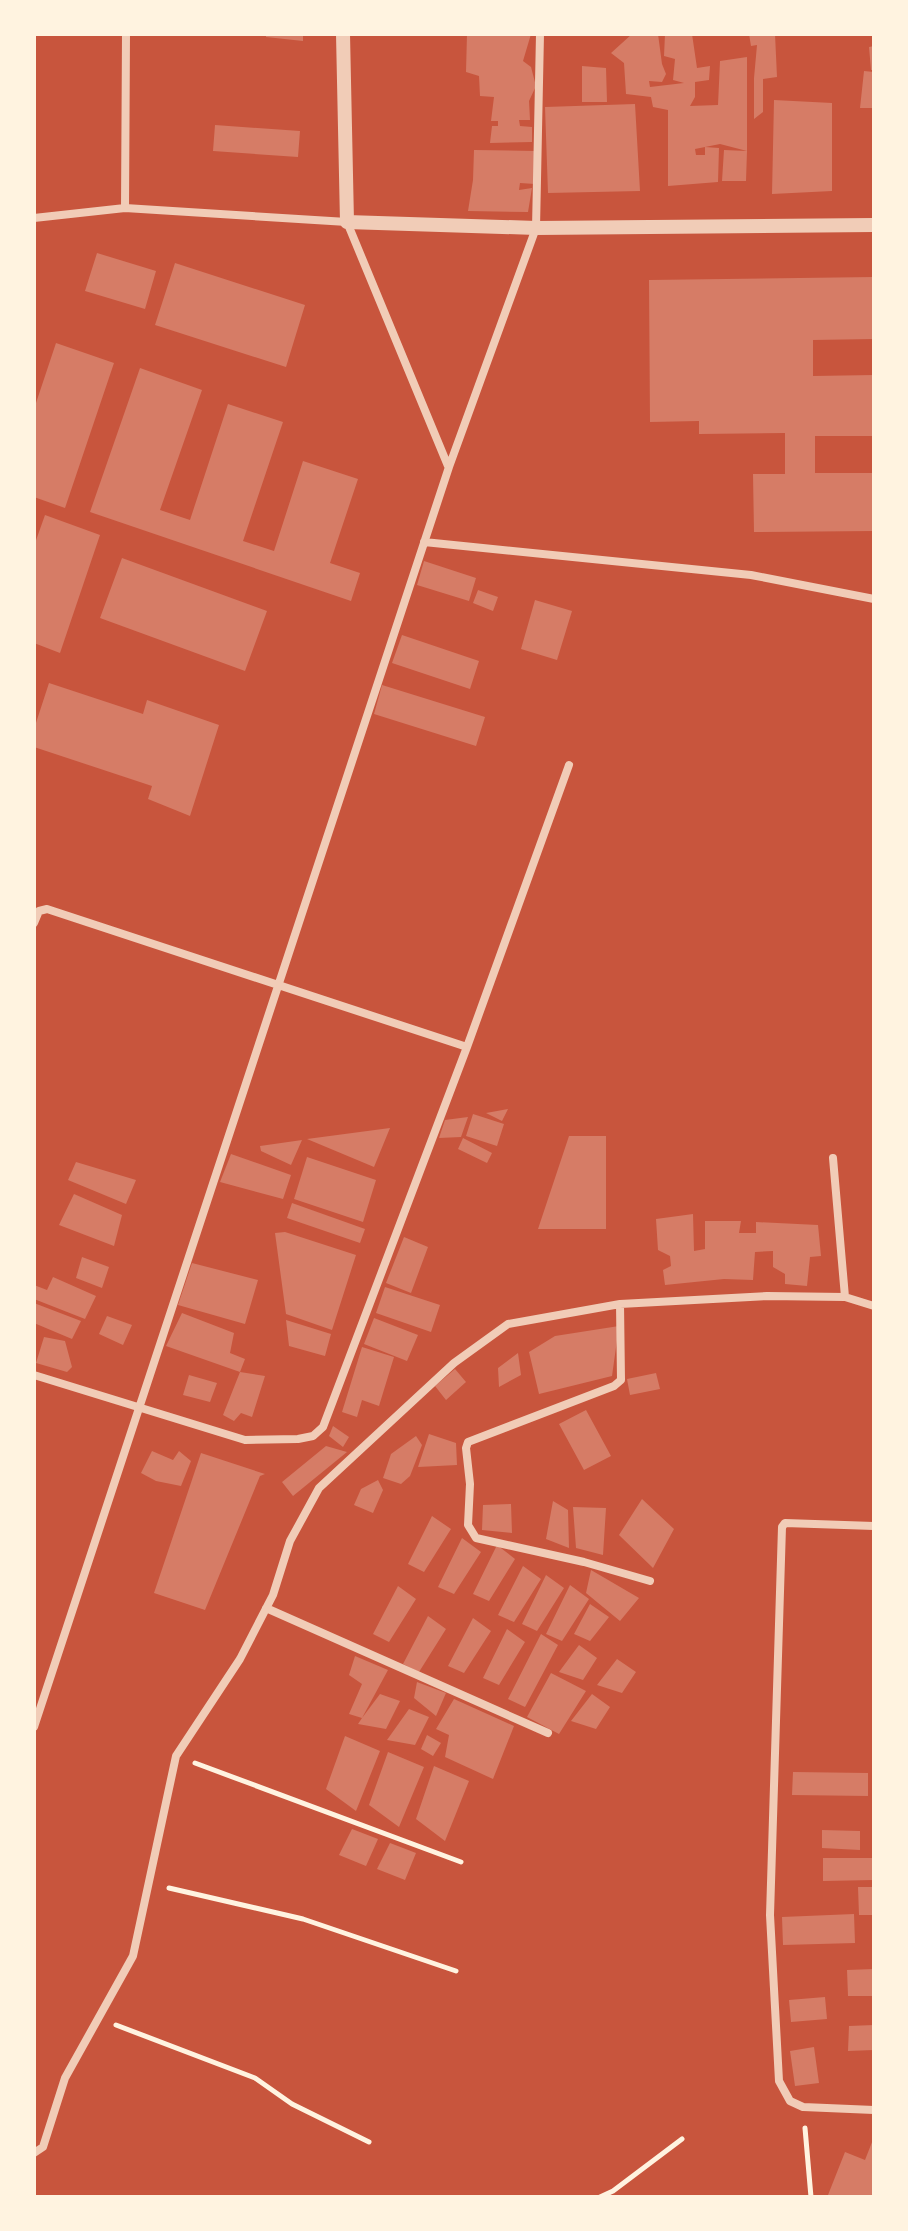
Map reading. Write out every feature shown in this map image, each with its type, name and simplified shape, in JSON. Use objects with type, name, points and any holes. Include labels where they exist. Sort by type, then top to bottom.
[{"type":"street","points":[[125,208],[126,34]]},
{"type":"street","points":[[343,34],[347,222],[449,467]]},
{"type":"street","points":[[34,1727],[449,467],[536,228],[540,34]]},
{"type":"street","points":[[34,218],[125,208],[347,222],[536,228],[874,225]]},
{"type":"street","points":[[424,542],[751,575],[874,599]]},
{"type":"street","points":[[34,1375],[245,1440],[298,1439],[313,1436],[323,1427],[467,1047],[569,765]]},
{"type":"street","points":[[34,923],[39,911],[47,909],[467,1047]]},
{"type":"street","points":[[833,1158],[845,1297]]},
{"type":"street","points":[[34,2153],[43,2147],[65,2078],[133,1956],[176,1756],[240,1659],[266,1608],[290,1541],[319,1488],[454,1363],[508,1324],[620,1304],[767,1296],[845,1297],[874,1306]]},
{"type":"street","points":[[620,1304],[621,1380],[614,1386],[468,1442],[468,1525],[476,1538],[584,1562],[650,1581]]},
{"type":"street","points":[[874,1526],[789,1523],[782,1527],[770,1915],[779,2081],[790,2101],[803,2107],[874,2110]]},
{"type":"street","points":[[266,1608],[548,1733]]},
{"type":"path","points":[[176,1756],[461,1862]]},
{"type":"path","points":[[147,1883],[303,1919],[456,1971]]},
{"type":"path","points":[[99,2018],[255,2078],[292,2104],[369,2142]]},
{"type":"path","points":[[803,2107],[811,2197]]},
{"type":"path","points":[[600,2197],[613,2191],[682,2139]]},
{"type":"building","points":[[266,34],[303,34],[303,41],[266,37]]},
{"type":"building","points":[[467,34],[531,34],[523,61],[531,67],[536,86],[529,101],[530,120],[519,120],[520,126],[532,127],[532,142],[490,143],[492,126],[498,126],[498,121],[491,121],[494,97],[480,96],[479,76],[466,72]]},
{"type":"building","points":[[632,34],[658,34],[666,74],[662,82],[649,81],[650,87],[684,83],[673,80],[675,59],[664,56],[665,34],[692,34],[697,68],[710,66],[709,80],[695,82],[695,97],[690,106],[718,105],[720,61],[747,57],[747,151],[720,144],[705,147],[719,148],[718,182],[668,186],[668,110],[653,107],[651,97],[626,94],[624,63],[611,53]],"holes":[[[705,147],[705,155],[696,155],[695,149]]]},
{"type":"building","points":[[749,34],[775,34],[777,77],[763,79],[763,112],[754,119],[757,45],[751,46]]},
{"type":"building","points":[[874,46],[874,70],[871,70],[869,47]]},
{"type":"building","points":[[582,66],[606,68],[607,102],[582,102]]},
{"type":"building","points":[[864,71],[874,72],[874,108],[860,108]]},
{"type":"building","points":[[774,100],[832,103],[832,191],[772,194]]},
{"type":"building","points":[[635,104],[640,191],[548,193],[545,107]]},
{"type":"building","points":[[215,125],[300,131],[298,157],[213,151]]},
{"type":"building","points":[[474,150],[536,151],[535,184],[520,183],[519,190],[532,188],[528,212],[468,211]]},
{"type":"building","points":[[724,150],[747,151],[746,181],[722,181]]},
{"type":"building","points":[[97,253],[156,271],[145,309],[85,291]]},
{"type":"building","points":[[175,263],[305,305],[286,367],[155,325]]},
{"type":"building","points":[[874,277],[874,339],[813,340],[813,376],[874,375],[874,436],[815,436],[815,473],[874,473],[874,531],[754,532],[753,474],[785,474],[785,433],[699,434],[699,421],[650,422],[649,280]]},
{"type":"building","points":[[56,343],[114,363],[65,508],[34,497],[34,409]]},
{"type":"building","points":[[140,368],[202,390],[160,510],[190,520],[228,404],[283,422],[243,541],[274,551],[303,461],[358,479],[330,563],[360,573],[351,601],[90,512]]},
{"type":"building","points":[[45,515],[100,535],[60,653],[34,643],[34,546]]},
{"type":"building","points":[[122,558],[267,611],[245,671],[100,618]]},
{"type":"building","points":[[424,561],[476,578],[469,601],[417,585]]},
{"type":"building","points":[[478,590],[498,597],[493,611],[473,603]]},
{"type":"building","points":[[535,600],[572,611],[557,660],[521,649]]},
{"type":"building","points":[[402,635],[479,661],[470,689],[392,663]]},
{"type":"building","points":[[49,683],[143,714],[147,700],[219,725],[190,816],[148,799],[152,786],[34,747],[34,729]]},
{"type":"building","points":[[382,685],[485,717],[476,746],[374,714]]},
{"type":"building","points":[[508,1109],[502,1121],[486,1113]]},
{"type":"building","points":[[473,1114],[504,1124],[497,1146],[466,1136]]},
{"type":"building","points":[[468,1117],[461,1137],[439,1138],[445,1120]]},
{"type":"building","points":[[390,1128],[374,1167],[307,1139]]},
{"type":"building","points":[[569,1136],[606,1136],[606,1229],[538,1229]]},
{"type":"building","points":[[463,1138],[492,1153],[487,1163],[458,1149]]},
{"type":"building","points":[[302,1140],[291,1165],[261,1151],[260,1146]]},
{"type":"building","points":[[231,1154],[291,1175],[283,1199],[220,1182]]},
{"type":"building","points":[[307,1157],[376,1180],[363,1222],[294,1199]]},
{"type":"building","points":[[76,1162],[136,1180],[126,1204],[68,1180]]},
{"type":"building","points":[[74,1194],[122,1215],[114,1246],[59,1225]]},
{"type":"building","points":[[292,1203],[365,1229],[360,1243],[287,1218]]},
{"type":"building","points":[[693,1214],[694,1251],[705,1249],[705,1221],[741,1221],[739,1233],[756,1233],[756,1222],[818,1225],[821,1256],[810,1257],[807,1286],[785,1284],[785,1274],[773,1267],[773,1251],[755,1252],[753,1280],[724,1279],[665,1285],[663,1270],[671,1266],[670,1256],[658,1250],[656,1219]]},
{"type":"building","points":[[285,1232],[356,1255],[332,1330],[286,1314],[275,1233]]},
{"type":"building","points":[[404,1237],[428,1247],[411,1293],[386,1283]]},
{"type":"building","points":[[82,1257],[109,1267],[102,1288],[76,1278]]},
{"type":"building","points":[[192,1263],[258,1280],[245,1324],[178,1305]]},
{"type":"building","points":[[53,1277],[96,1296],[85,1319],[34,1299],[34,1285],[47,1290]]},
{"type":"building","points":[[385,1287],[440,1305],[431,1332],[376,1313]]},
{"type":"building","points":[[34,1303],[81,1321],[72,1339],[34,1323]]},
{"type":"building","points":[[182,1313],[234,1333],[230,1353],[245,1359],[240,1372],[166,1346]]},
{"type":"building","points":[[107,1316],[132,1325],[123,1345],[99,1334]]},
{"type":"building","points":[[374,1318],[418,1335],[407,1361],[364,1344]]},
{"type":"building","points":[[286,1320],[331,1334],[325,1356],[289,1346]]},
{"type":"building","points":[[619,1326],[612,1376],[539,1394],[529,1352],[555,1336]]},
{"type":"building","points":[[44,1337],[65,1341],[72,1367],[67,1372],[36,1363]]},
{"type":"building","points":[[362,1347],[394,1357],[379,1406],[362,1400],[357,1417],[342,1412]]},
{"type":"building","points":[[518,1353],[521,1375],[499,1387],[498,1368]]},
{"type":"building","points":[[455,1369],[466,1382],[446,1400],[435,1386]]},
{"type":"building","points":[[240,1372],[265,1376],[252,1417],[241,1413],[234,1421],[223,1415]]},
{"type":"building","points":[[656,1373],[660,1389],[630,1395],[627,1379]]},
{"type":"building","points":[[189,1375],[217,1383],[210,1402],[183,1395]]},
{"type":"building","points":[[586,1410],[611,1456],[584,1470],[559,1424]]},
{"type":"building","points":[[333,1426],[349,1437],[343,1447],[329,1436]]},
{"type":"building","points":[[429,1434],[456,1443],[457,1465],[418,1467]]},
{"type":"building","points":[[416,1436],[422,1445],[410,1476],[401,1484],[383,1478],[391,1454]]},
{"type":"building","points":[[326,1446],[347,1452],[293,1496],[282,1482]]},
{"type":"building","points":[[152,1451],[173,1460],[179,1451],[191,1461],[181,1486],[156,1481],[141,1473]]},
{"type":"building","points":[[201,1453],[265,1474],[260,1476],[205,1610],[154,1593]]},
{"type":"building","points":[[378,1480],[383,1490],[373,1513],[354,1505],[361,1489]]},
{"type":"building","points":[[642,1499],[674,1529],[653,1568],[619,1535]]},
{"type":"building","points":[[553,1501],[568,1510],[569,1548],[546,1539]]},
{"type":"building","points":[[511,1504],[512,1533],[482,1530],[483,1505]]},
{"type":"building","points":[[573,1507],[606,1508],[603,1555],[576,1548]]},
{"type":"building","points":[[432,1516],[451,1529],[424,1572],[408,1564]]},
{"type":"building","points":[[462,1538],[481,1552],[454,1594],[438,1587]]},
{"type":"building","points":[[497,1545],[515,1559],[489,1601],[473,1594]]},
{"type":"building","points":[[523,1566],[541,1579],[514,1622],[498,1615]]},
{"type":"building","points":[[591,1570],[639,1598],[620,1621],[586,1593]]},
{"type":"building","points":[[546,1575],[564,1588],[537,1631],[522,1624]]},
{"type":"building","points":[[570,1585],[589,1599],[562,1641],[546,1634]]},
{"type":"building","points":[[398,1586],[416,1599],[389,1642],[373,1634]]},
{"type":"building","points":[[590,1604],[609,1617],[590,1641],[574,1634]]},
{"type":"building","points":[[428,1616],[446,1629],[419,1672],[403,1664]]},
{"type":"building","points":[[473,1618],[491,1631],[464,1673],[448,1666]]},
{"type":"building","points":[[507,1629],[525,1642],[499,1685],[483,1678]]},
{"type":"building","points":[[541,1634],[558,1645],[525,1707],[508,1699]]},
{"type":"building","points":[[579,1645],[597,1658],[583,1680],[559,1672]]},
{"type":"building","points":[[355,1656],[388,1670],[362,1718],[349,1714],[362,1684],[349,1675]]},
{"type":"building","points":[[617,1659],[636,1672],[622,1693],[597,1685]]},
{"type":"building","points":[[551,1673],[586,1691],[559,1734],[527,1717]]},
{"type":"building","points":[[417,1682],[446,1693],[436,1716],[414,1698]]},
{"type":"building","points":[[380,1694],[400,1701],[386,1729],[358,1724]]},
{"type":"building","points":[[592,1694],[610,1707],[596,1729],[571,1721]]},
{"type":"building","points":[[454,1699],[514,1726],[493,1779],[445,1757],[449,1735],[436,1729]]},
{"type":"building","points":[[409,1709],[429,1717],[415,1745],[387,1740]]},
{"type":"building","points":[[427,1735],[441,1743],[433,1756],[421,1749]]},
{"type":"building","points":[[345,1736],[380,1751],[356,1811],[326,1789]]},
{"type":"building","points":[[388,1752],[424,1767],[399,1827],[369,1805]]},
{"type":"building","points":[[434,1766],[469,1781],[445,1841],[416,1819]]},
{"type":"building","points":[[793,1772],[868,1773],[868,1796],[792,1795]]},
{"type":"building","points":[[352,1829],[378,1839],[366,1866],[339,1855]]},
{"type":"building","points":[[822,1830],[860,1831],[860,1850],[822,1848]]},
{"type":"building","points":[[390,1843],[416,1853],[405,1880],[377,1869]]},
{"type":"building","points":[[823,1858],[874,1858],[874,1880],[823,1881]]},
{"type":"building","points":[[858,1887],[874,1887],[874,1915],[859,1915]]},
{"type":"building","points":[[854,1914],[855,1943],[783,1945],[782,1917]]},
{"type":"building","points":[[874,1969],[874,1996],[848,1996],[847,1970]]},
{"type":"building","points":[[825,1997],[827,2019],[791,2022],[789,2000]]},
{"type":"building","points":[[874,2025],[874,2050],[848,2051],[849,2026]]},
{"type":"building","points":[[814,2047],[819,2083],[795,2086],[790,2051]]},
{"type":"building","points":[[874,2137],[874,2197],[828,2195],[845,2152],[865,2160]]}]
